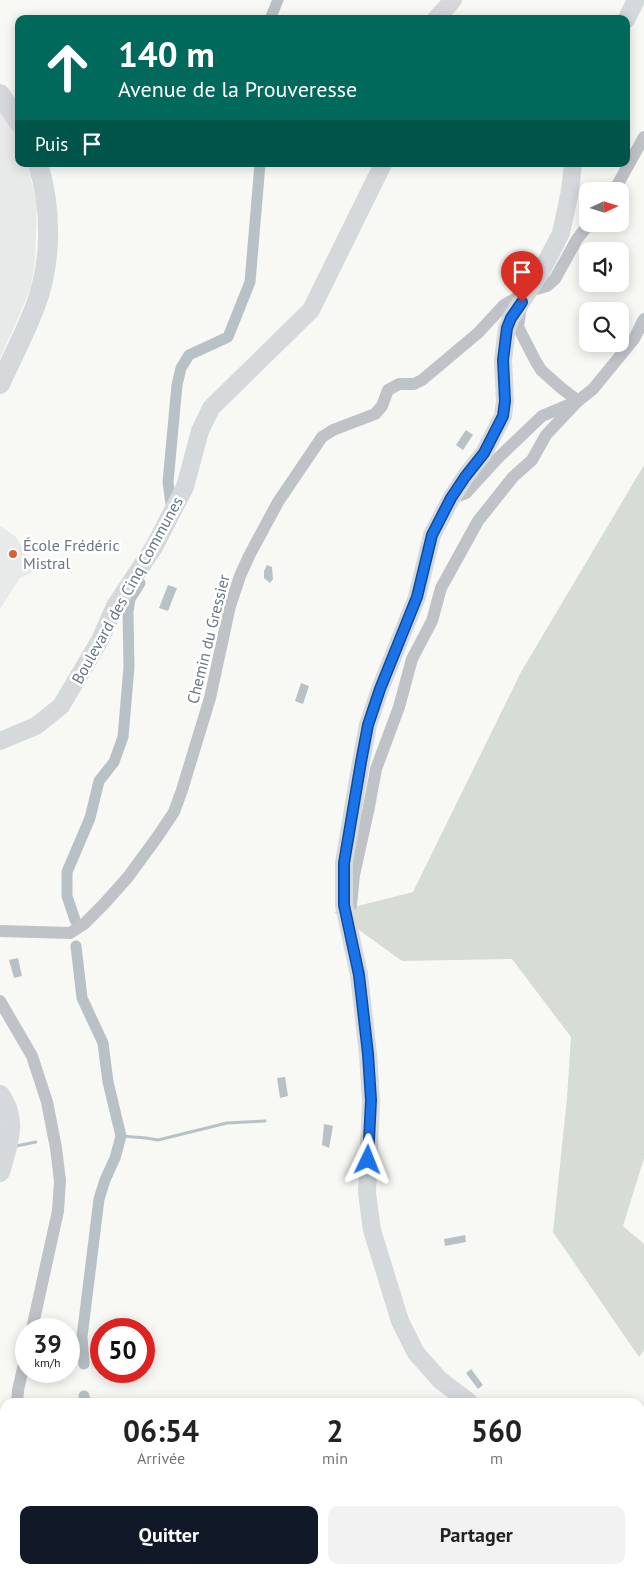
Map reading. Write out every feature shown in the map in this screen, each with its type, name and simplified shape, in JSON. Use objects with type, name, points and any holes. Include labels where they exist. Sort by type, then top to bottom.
[{"type":"main road","points":[[440,15],[453,0]]},
{"type":"main road","points":[[628,15],[636,0]]},
{"type":"main road","points":[[0,94],[15,117]]},
{"type":"main road","points":[[0,384],[35,307],[44,273],[48,214],[39,167]]},
{"type":"main road","name":"Boulevard des Cinq Communes","points":[[0,742],[36,726],[61,706],[100,640],[115,606],[154,546],[184,487],[200,431],[211,408],[311,310],[382,167]]},
{"type":"main road","points":[[464,1398],[440,1380],[416,1353],[400,1321],[372,1230],[366,1193],[371,1100],[368,1054],[359,975],[344,905],[344,863],[368,725],[380,689],[417,597],[432,535],[451,498],[484,453],[503,416],[505,401],[503,360],[507,328],[511,318],[542,270],[561,233],[570,191],[573,167]]},
{"type":"main road","points":[[0,1095],[10,1113],[11,1124],[0,1172]]},
{"type":"street","points":[[630,162],[644,137]]},
{"type":"street","points":[[619,182],[627,167]]},
{"type":"street","name":"Chemin du Gressier","points":[[0,931],[70,933],[84,924],[128,877],[174,812],[210,698],[225,629],[240,576],[278,502],[322,437],[333,430],[375,414],[382,406],[388,390],[399,384],[414,384],[422,380],[478,334],[504,305],[546,286],[555,279],[583,232]]},
{"type":"street","points":[[525,296],[518,327],[541,370],[578,401]]},
{"type":"street","points":[[349,932],[354,875],[376,769],[399,707],[412,659],[432,621],[441,588],[478,521],[513,478],[532,460],[546,435],[592,389],[634,339],[644,319]]},
{"type":"street","points":[[451,498],[466,493],[498,458],[542,416],[578,401]]},
{"type":"street","points":[[0,1001],[32,1056],[47,1102],[60,1180],[58,1211],[34,1318]]},
{"type":"street","points":[[17,1398],[20,1383]]},
{"type":"shaded area","points":[[0,111],[15,132],[15,167],[28,167],[37,203],[35,261],[31,286],[0,358]]},
{"type":"shaded area","points":[[466,430],[473,435],[463,450],[456,445]]},
{"type":"shaded area","points":[[644,465],[644,1158],[623,1226],[644,1244],[644,1350],[639,1357],[553,1232],[567,1098],[571,1037],[512,959],[402,961],[334,912],[413,892],[521,672]]},
{"type":"shaded area","name":"École Frédéric Mistral","points":[[0,526],[16,537],[35,571],[20,578],[0,609]]},
{"type":"shaded area","points":[[267,565],[272,567],[273,579],[270,583],[264,578],[264,571]]},
{"type":"shaded area","points":[[168,585],[177,588],[168,611],[159,608]]},
{"type":"shaded area","points":[[301,683],[309,686],[303,704],[295,701]]},
{"type":"shaded area","points":[[18,958],[22,976],[14,978],[9,960]]},
{"type":"shaded area","points":[[285,1077],[288,1096],[280,1098],[277,1078]]},
{"type":"shaded area","points":[[324,1124],[333,1126],[329,1148],[322,1145]]},
{"type":"shaded area","points":[[465,1235],[466,1242],[445,1246],[444,1239]]},
{"type":"shaded area","points":[[471,1369],[483,1385],[478,1389],[466,1373]]},
{"type":"waterway","points":[[272,15],[278,0]]},
{"type":"waterway","points":[[171,504],[168,482],[177,385],[181,368],[189,355],[228,337],[250,282],[260,167]]},
{"type":"waterway","points":[[75,920],[67,896],[67,872],[90,818],[99,781],[114,762],[123,737],[129,667],[128,612],[130,599],[140,583]]},
{"type":"waterway","points":[[76,946],[82,998],[103,1043],[108,1082],[121,1136],[115,1158],[99,1199],[82,1337],[84,1364]]},
{"type":"waterway","points":[[121,1136],[158,1140],[227,1123],[265,1121]]},
{"type":"waterway","points":[[16,1146],[36,1142]]},
{"type":"place","name":"École Frédéric Mistral","points":[[13,554]]},
{"type":"route","points":[[368,1160],[371,1100],[368,1054],[359,975],[344,905],[344,863],[361,762],[368,725],[380,689],[417,597],[432,535],[451,498],[484,453],[503,416],[505,401],[503,360],[507,328],[511,318],[522,302]]}]
